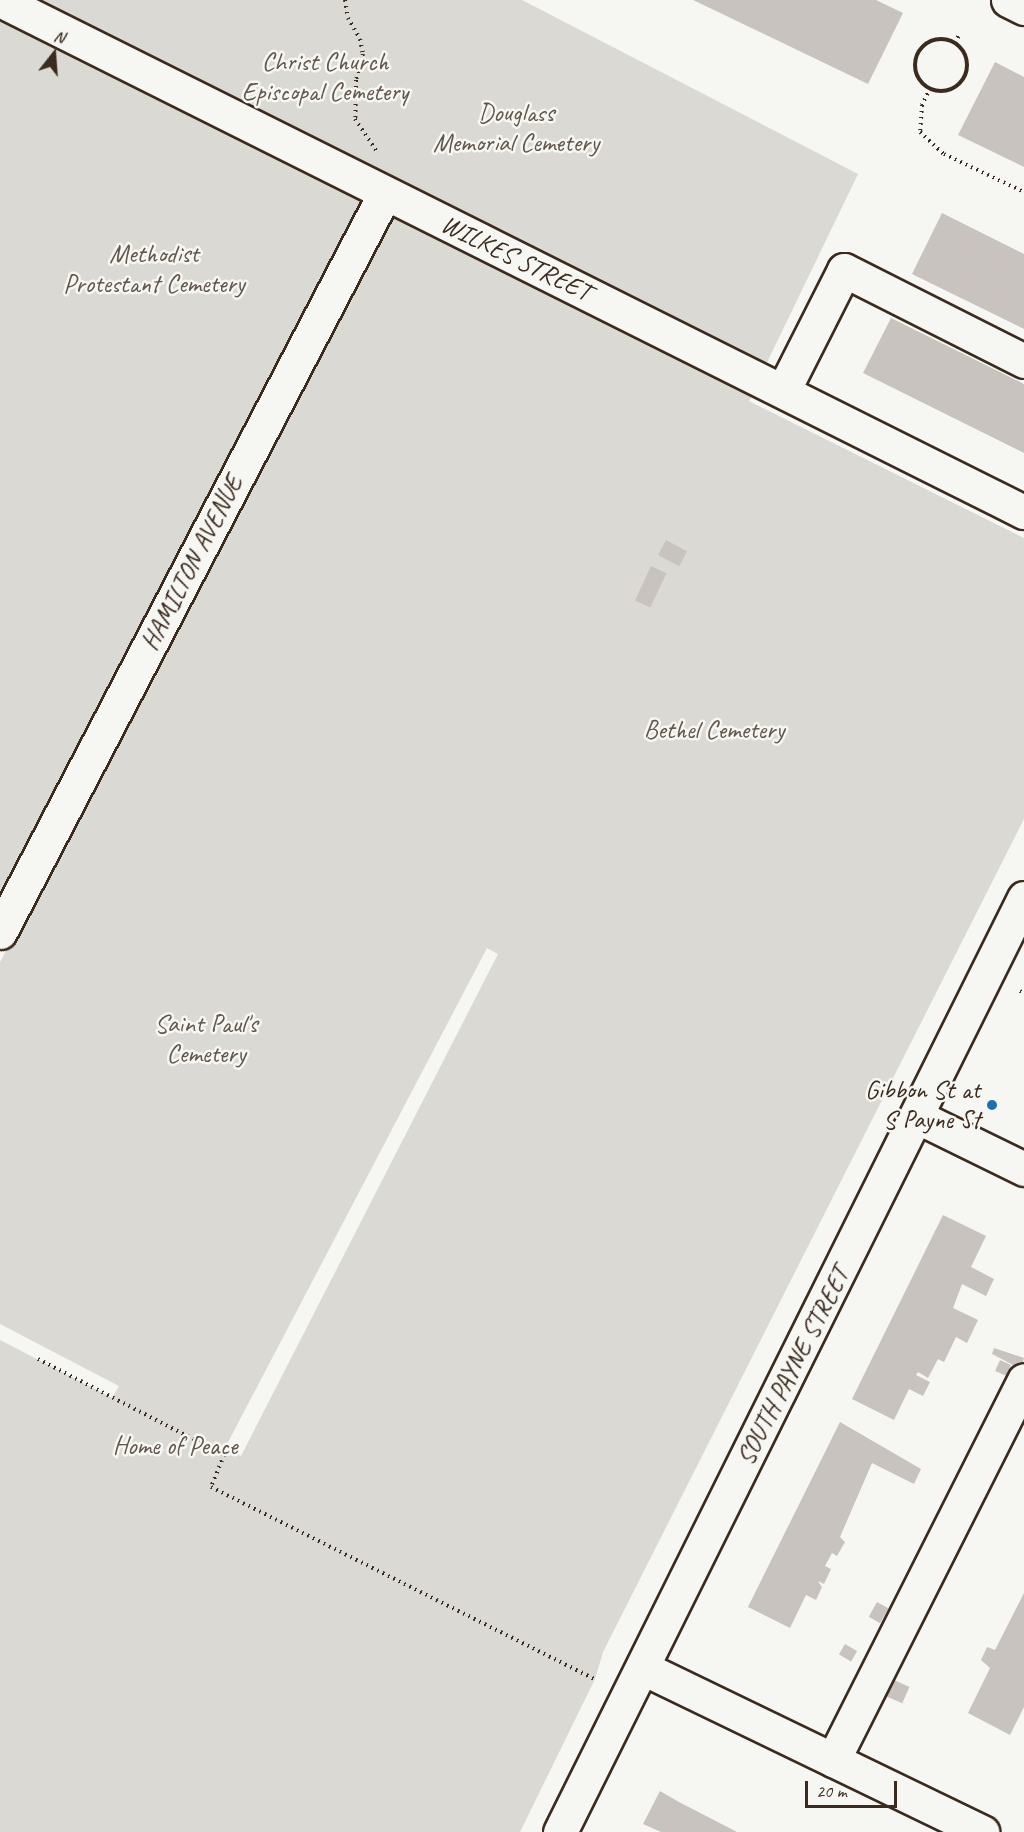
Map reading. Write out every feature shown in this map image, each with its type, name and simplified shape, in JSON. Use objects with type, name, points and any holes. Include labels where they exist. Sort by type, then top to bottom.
[{"type":"street","points":[[1008,0],[1024,8]]},
{"type":"street","name":"WILKES STREET","points":[[4,2],[784,389],[1024,512]]},
{"type":"street","name":"HAMILTON AVENUE","points":[[0,932],[375,188]]},
{"type":"street","points":[[784,389],[844,270],[1024,361]]},
{"type":"street","name":"SOUTH PAYNE STREET","points":[[560,1832],[918,1117],[1024,898]]},
{"type":"street","points":[[918,1117],[1024,1169]]},
{"type":"street","points":[[833,1760],[1024,1380]]},
{"type":"street","points":[[643,1668],[981,1832]]},
{"type":"path","points":[[345,0],[348,18],[363,54],[356,80],[355,119],[379,156],[375,188]]},
{"type":"path","points":[[955,43],[960,33]]},
{"type":"path","points":[[939,39],[955,43],[966,56],[966,73],[946,90],[930,88],[915,68],[918,52],[939,39]]},
{"type":"path","points":[[930,88],[922,105],[920,132],[944,154],[1024,192]]},
{"type":"path","points":[[38,1359],[224,1455],[210,1487],[595,1679]]},
{"type":"green space","points":[[0,0],[522,0],[858,174],[760,377],[365,200],[0,898]]},
{"type":"green space","name":"Bethel Cemetery","points":[[386,208],[755,391],[749,401],[1024,538],[1024,819],[603,1652],[595,1679],[520,1832],[0,1832],[0,1340],[112,1398],[119,1386],[0,1324],[0,962],[109,759]],"holes":[[[487,948],[498,954],[241,1456],[225,1448]]]},
{"type":"building","points":[[693,0],[876,0],[903,13],[868,84]]},
{"type":"building","points":[[995,62],[1024,77],[1024,167],[958,135]]},
{"type":"building","points":[[942,213],[1024,254],[1024,329],[912,274]]},
{"type":"building","points":[[891,318],[1024,384],[1024,453],[863,373]]},
{"type":"building","points":[[666,540],[687,551],[679,566],[658,555]]},
{"type":"building","points":[[651,566],[666,573],[650,608],[635,600]]},
{"type":"building","points":[[943,1215],[986,1236],[971,1267],[994,1279],[986,1296],[962,1284],[953,1308],[978,1320],[967,1343],[956,1337],[944,1362],[938,1359],[928,1378],[918,1372],[916,1375],[930,1382],[923,1396],[909,1389],[894,1420],[852,1399]]},
{"type":"building","points":[[994,1348],[1024,1358],[1021,1369],[992,1354]]},
{"type":"building","points":[[1000,1360],[1011,1365],[1006,1376],[995,1371]]},
{"type":"building","points":[[840,1422],[921,1469],[914,1484],[872,1463],[840,1537],[845,1542],[837,1556],[832,1553],[825,1566],[831,1569],[824,1584],[818,1581],[822,1587],[816,1600],[806,1595],[790,1628],[748,1607]]},
{"type":"building","points":[[1024,1593],[1024,1707],[1010,1735],[968,1713],[990,1668],[981,1660],[987,1647],[995,1650]]},
{"type":"building","points":[[877,1602],[888,1608],[880,1623],[869,1617]]},
{"type":"building","points":[[845,1644],[857,1651],[851,1661],[839,1654]]},
{"type":"building","points":[[894,1680],[910,1687],[902,1703],[887,1696]]},
{"type":"building","points":[[660,1791],[737,1832],[661,1832],[643,1824]]},
{"type":"place","name":"Gibbon St at S Payne St","points":[[992,1105]]},
{"type":"park label","name":"Christ Church Episcopal Cemetery","points":[[325,76]]},
{"type":"park label","name":"Douglass Memorial Cemetery","points":[[516,128]]},
{"type":"park label","name":"Methodist Protestant Cemetery","points":[[154,269]]},
{"type":"park label","name":"Saint Paul's Cemetery","points":[[206,1039]]},
{"type":"park label","name":"Home of Peace","points":[[175,1446]]}]
